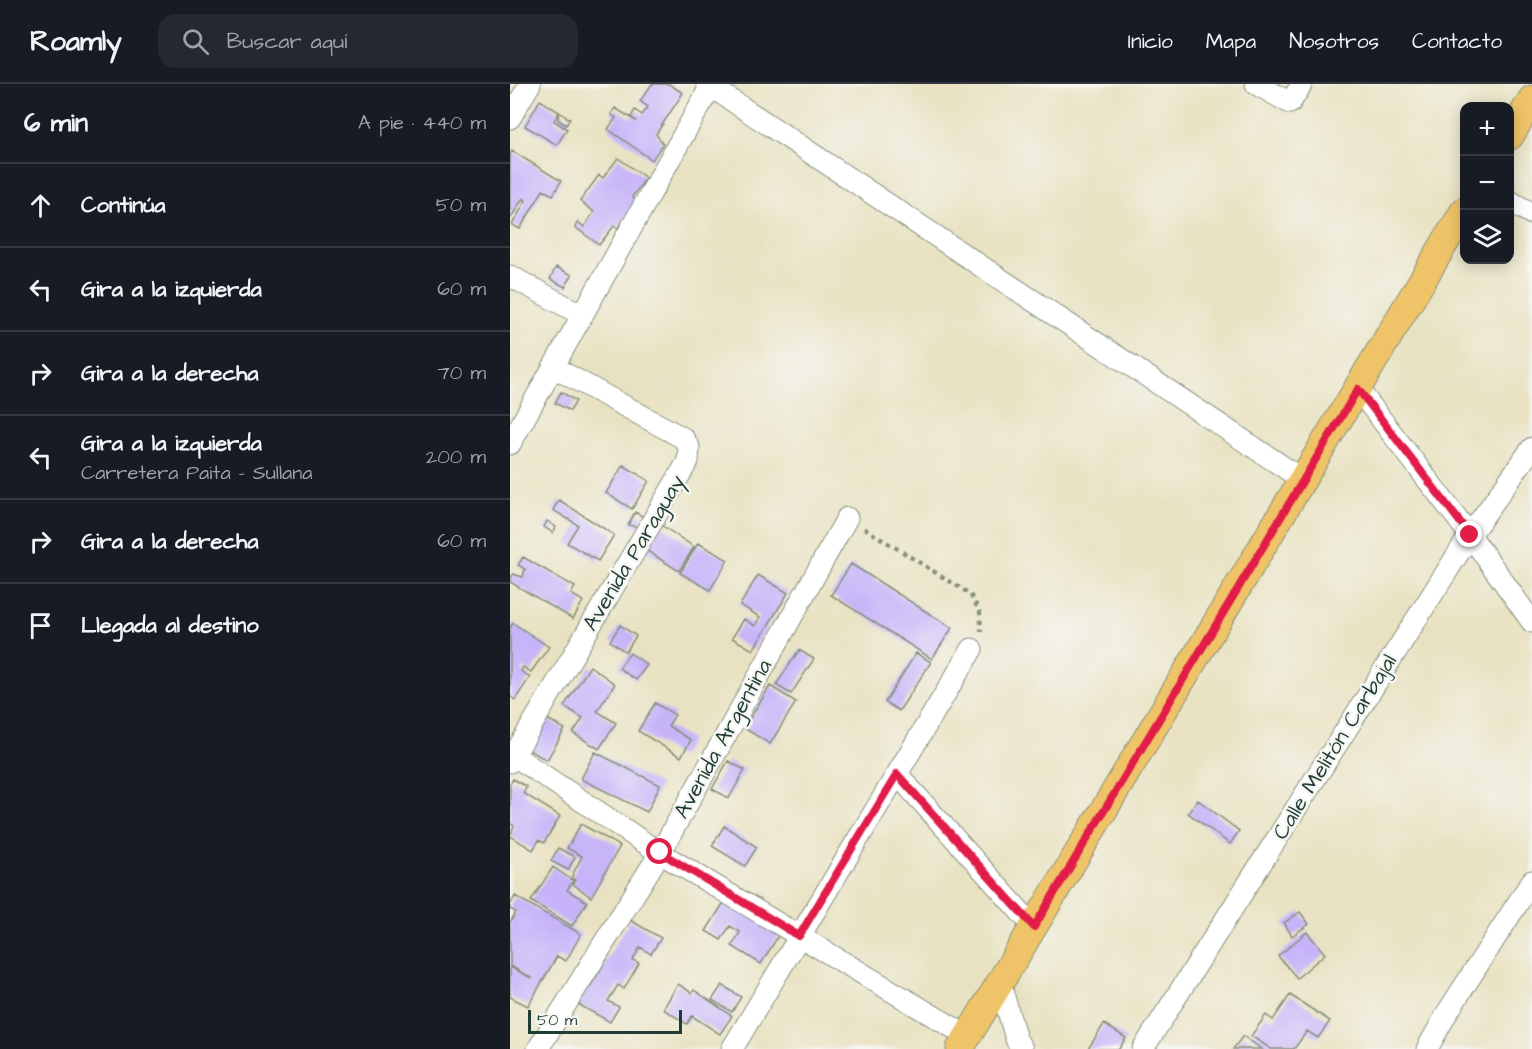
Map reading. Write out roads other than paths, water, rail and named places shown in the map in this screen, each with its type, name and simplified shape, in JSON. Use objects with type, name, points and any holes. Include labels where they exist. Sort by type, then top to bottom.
[{"type":"main road","points":[[1514,128],[1532,99]]},
{"type":"main road","points":[[964,1043],[1460,218]]},
{"type":"street","points":[[510,118],[530,84]]},
{"type":"street","points":[[1256,84],[1290,103],[1302,84]]},
{"type":"street","points":[[510,444],[710,85],[1303,480]]},
{"type":"street","points":[[1514,204],[1532,214]]},
{"type":"street","points":[[510,276],[582,315]]},
{"type":"street","name":"Avenida Paraguay","points":[[511,757],[688,461],[689,447],[683,438],[553,367]]},
{"type":"street","points":[[1358,389],[1470,535],[1532,622]]},
{"type":"street","name":"Calle Melitón Carbajal","points":[[1143,1049],[1470,535],[1532,448]]},
{"type":"street","name":"Avenida Argentina","points":[[538,1049],[660,852],[847,518]]},
{"type":"street","points":[[732,1049],[972,649]]},
{"type":"street","points":[[511,757],[660,852],[799,936],[964,1043]]},
{"type":"street","points":[[897,774],[1034,927]]},
{"type":"street","points":[[1427,1049],[1447,1013],[1532,880]]},
{"type":"street","points":[[1000,982],[1016,1039],[1022,1049]]}]
